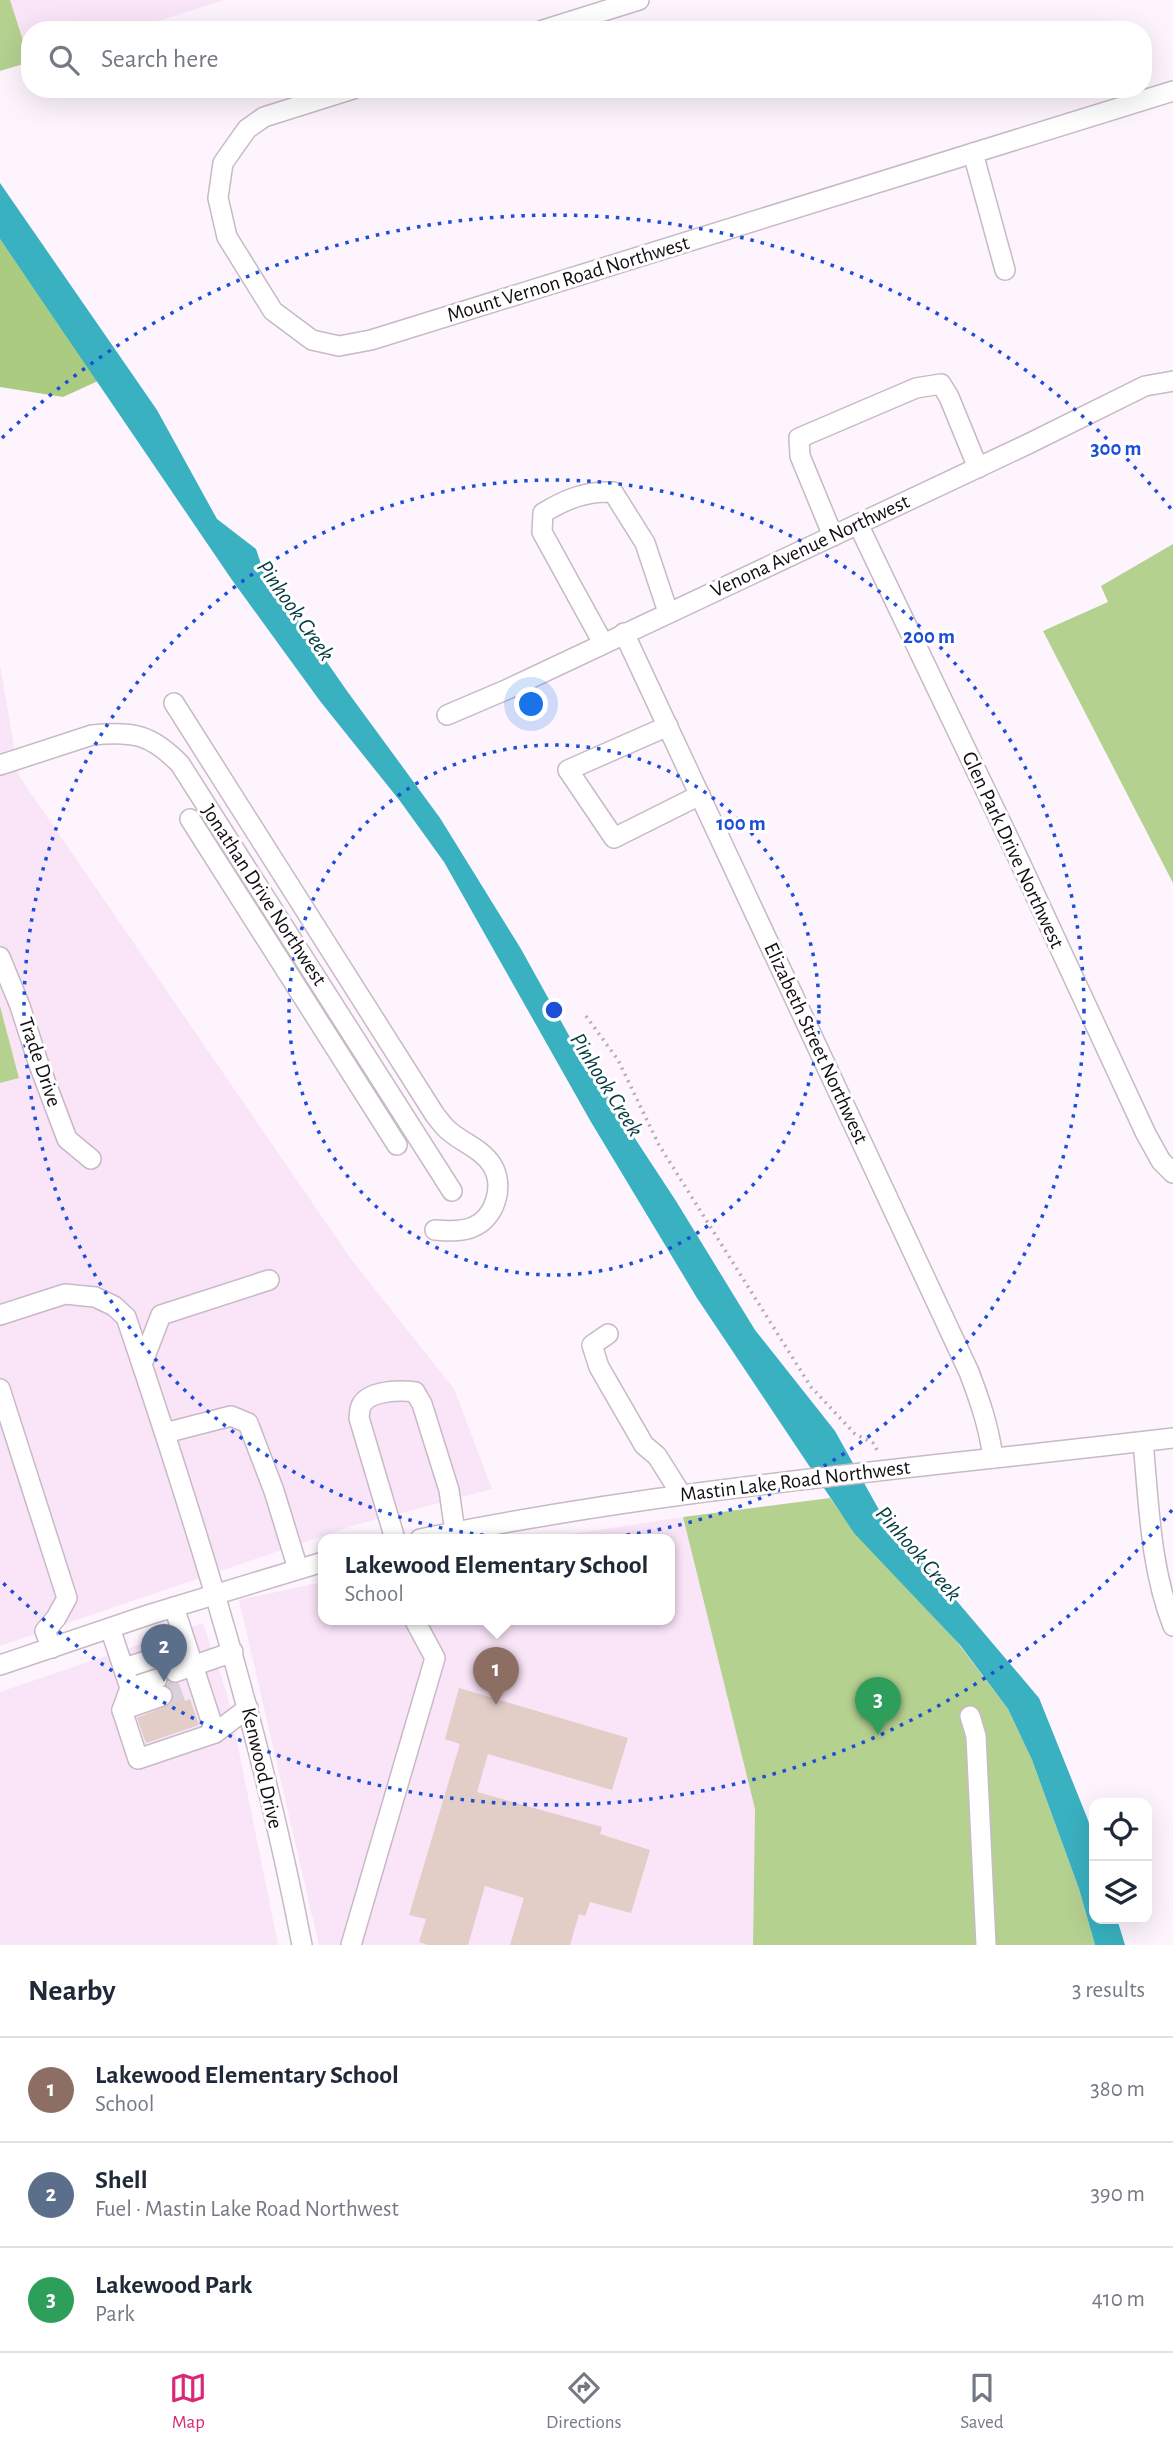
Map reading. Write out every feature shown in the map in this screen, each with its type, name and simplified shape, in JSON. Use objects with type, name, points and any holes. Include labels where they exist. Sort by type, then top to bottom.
[{"type":"street","points":[[572,21],[639,0]]},
{"type":"street","name":"Mount Vernon Road Northwest","points":[[1152,98],[1173,91]]},
{"type":"street","name":"Mount Vernon Road Northwest","points":[[324,98],[264,117],[247,129],[223,163],[218,198],[227,237],[273,311],[312,340],[339,346],[371,341],[1150,98]]},
{"type":"street","points":[[973,153],[1005,270]]},
{"type":"street","name":"Venona Avenue Northwest","points":[[447,715],[508,689],[978,468],[1145,386],[1173,381]]},
{"type":"street","points":[[832,536],[800,456],[799,438],[916,388],[941,384],[978,468]]},
{"type":"street","points":[[603,643],[542,532],[543,513],[568,499],[593,491],[613,492],[645,543],[668,612]]},
{"type":"street","name":"Glen Park Drive Northwest","points":[[858,524],[1018,858],[1146,1135],[1161,1161],[1173,1173]]},
{"type":"street","name":"Elizabeth Street Northwest","points":[[624,633],[970,1372],[985,1412],[993,1458]]},
{"type":"street","points":[[174,703],[426,1101],[449,1131],[475,1147],[493,1165],[497,1178],[497,1198],[490,1214],[474,1227],[453,1231],[435,1230]]},
{"type":"street","points":[[668,726],[568,770],[614,838],[701,795]]},
{"type":"street","name":"Jonathan Drive Northwest","points":[[0,765],[92,735],[125,734],[145,737],[164,747],[180,764],[452,1191]]},
{"type":"street","points":[[202,839],[243,813]]},
{"type":"street","points":[[190,819],[397,1144]]},
{"type":"street","points":[[234,888],[275,863]]},
{"type":"street","points":[[264,935],[304,909]]},
{"type":"street","name":"Trade Drive","points":[[0,957],[67,1139],[90,1159]]},
{"type":"street","points":[[295,984],[336,959]]},
{"type":"street","points":[[324,1030],[364,1004]]},
{"type":"street","points":[[355,1078],[395,1053]]},
{"type":"street","points":[[386,1127],[426,1101]]},
{"type":"street","points":[[142,1364],[162,1315],[269,1280]]},
{"type":"street","name":"Kenwood Drive","points":[[0,1315],[65,1293],[95,1297],[114,1306],[126,1317],[233,1652],[302,1945]]},
{"type":"street","points":[[607,1334],[592,1345],[599,1367],[644,1445],[657,1456],[681,1494]]},
{"type":"street","points":[[0,1389],[67,1598],[45,1631],[52,1648]]},
{"type":"street","points":[[394,1534],[359,1418],[360,1406],[369,1398],[396,1389],[415,1392],[422,1404],[449,1490],[455,1532]]},
{"type":"street","points":[[165,1433],[231,1416],[248,1423],[274,1491],[298,1569]]},
{"type":"street","name":"Mastin Lake Road Northwest","points":[[445,1534],[546,1514],[681,1494],[1173,1438]]},
{"type":"street","points":[[1143,1442],[1156,1570],[1173,1626]]},
{"type":"street","points":[[2,1659],[52,1648],[216,1593],[318,1563]]},
{"type":"street","points":[[174,1607],[179,1676],[215,1733]]},
{"type":"street","points":[[351,1945],[435,1658],[417,1625]]},
{"type":"street","points":[[110,1628],[130,1688],[122,1710],[138,1759],[215,1733],[248,1708]]},
{"type":"street","points":[[122,1710],[179,1676],[233,1652]]},
{"type":"street","points":[[124,1668],[179,1676]]},
{"type":"street","points":[[130,1688],[179,1676]]},
{"type":"street","points":[[970,1717],[976,1736],[986,1945]]},
{"type":"path","points":[[586,1016],[618,1060],[659,1145],[811,1387],[856,1434],[873,1443],[880,1471]]},
{"type":"shaded area","points":[[10,0],[224,0],[158,21],[21,21],[21,33]]},
{"type":"shaded area","points":[[0,665],[19,776],[351,1259],[454,1389],[492,1489],[329,1534],[318,1534],[318,1538],[0,1646],[0,1083],[19,1077],[0,1006]]},
{"type":"shaded area","points":[[683,1517],[755,1809],[753,1945],[319,1945],[239,1600],[318,1583],[318,1625],[675,1625],[675,1534],[572,1534]]},
{"type":"shaded area","points":[[203,1623],[228,1697],[278,1945],[0,1945],[0,1692]]},
{"type":"green space","points":[[0,0],[10,0],[21,34],[21,65],[0,71]]},
{"type":"green space","points":[[0,239],[98,381],[63,397],[0,387]]},
{"type":"green space","points":[[1173,544],[1173,883],[1043,631],[1108,602],[1101,586]]},
{"type":"green space","points":[[0,1006],[19,1078],[0,1083]]},
{"type":"green space","points":[[830,1498],[852,1529],[957,1642],[1008,1709],[1032,1760],[1079,1889],[1095,1945],[753,1945],[755,1809],[683,1517]]},
{"type":"water","points":[[0,183],[157,410],[217,519],[256,549],[263,570],[440,818],[521,949],[577,1050],[676,1201],[755,1330],[835,1431],[878,1508],[1039,1698],[1089,1824],[1089,1924],[1032,1760],[1008,1709],[960,1645],[854,1533],[697,1298],[591,1122],[444,862],[400,801],[320,701],[232,580],[0,239]]},
{"type":"water","points":[[1089,1924],[1119,1924],[1125,1945],[1095,1945]]},
{"type":"building","points":[[169,1682],[179,1684],[185,1701],[190,1699],[199,1725],[146,1743],[137,1718],[171,1704],[174,1693],[167,1685]]},
{"type":"building","points":[[459,1688],[628,1738],[612,1790],[488,1754],[477,1792],[602,1827],[600,1834],[650,1850],[631,1913],[590,1902],[585,1916],[579,1914],[570,1945],[510,1945],[524,1898],[485,1886],[468,1945],[428,1945],[419,1942],[426,1919],[409,1915],[460,1744],[445,1739]]},
{"type":"tunnel","points":[[162,1696],[181,1690]]},
{"type":"place","name":"Shell","points":[[164,1682]]},
{"type":"place","name":"Lakewood Elementary School","points":[[496,1705]]},
{"type":"place","name":"Lakewood Park","points":[[878,1735]]},
{"type":"water label","name":"Pinhook Creek","points":[[295,611]]},
{"type":"water label","name":"Pinhook Creek","points":[[606,1085]]},
{"type":"water label","name":"Pinhook Creek","points":[[918,1554]]}]
